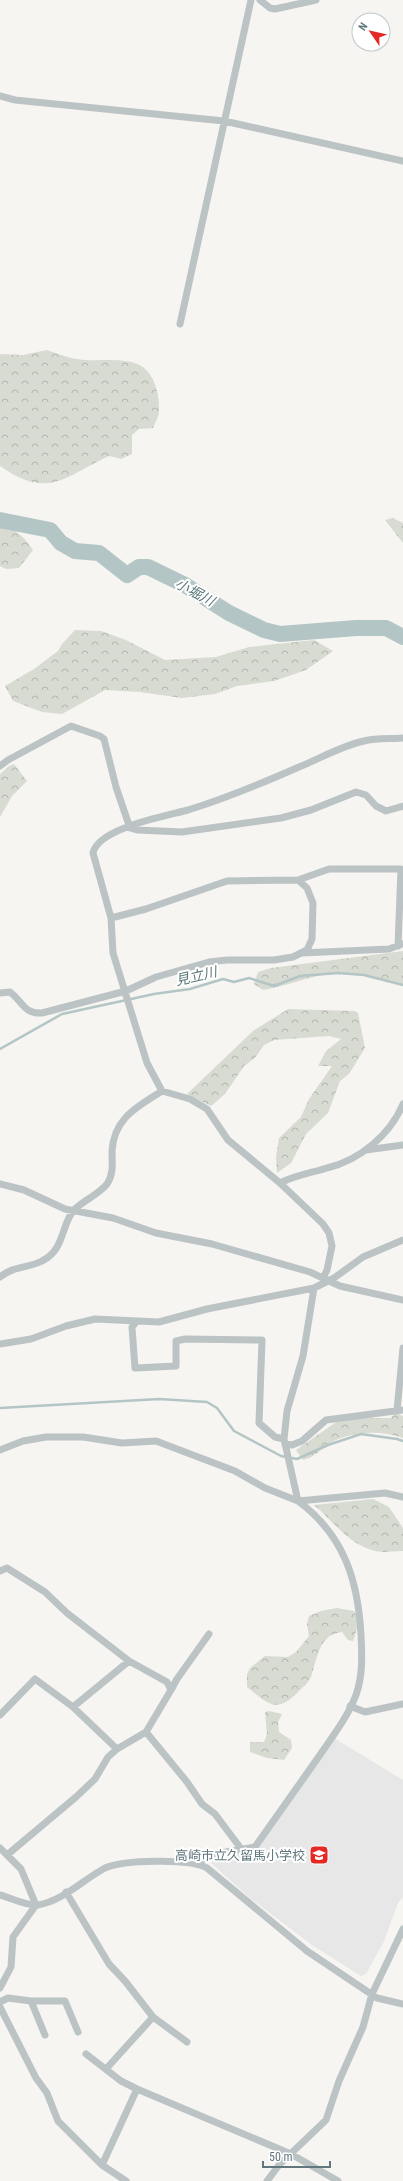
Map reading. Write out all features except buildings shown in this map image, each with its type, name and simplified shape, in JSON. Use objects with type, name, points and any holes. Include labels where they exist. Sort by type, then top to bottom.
[{"type":"street","points":[[180,324],[251,0]]},
{"type":"street","points":[[260,0],[270,8],[275,9],[316,0]]},
{"type":"street","points":[[0,96],[15,100],[224,121],[403,161]]},
{"type":"street","points":[[0,766],[8,760],[71,726],[100,736],[106,744],[116,787],[130,828],[137,830],[182,832],[210,829],[297,814],[356,792],[366,795],[376,806],[386,811],[403,806]]},
{"type":"street","points":[[326,1280],[332,1246],[329,1234],[323,1224],[280,1183],[228,1140],[207,1109],[190,1099],[162,1091],[147,1063],[113,953],[111,918],[93,853],[96,844],[100,840],[129,825],[190,809],[299,767],[347,746],[365,741],[403,738]]},
{"type":"street","points":[[0,993],[10,992],[27,1010],[36,1013],[127,996],[156,977],[209,962],[227,960],[274,960],[302,954],[389,949],[401,945],[401,869],[329,869],[298,880],[227,881],[215,883],[146,909],[111,918]]},
{"type":"street","points":[[298,880],[307,888],[313,903],[312,939],[307,950],[302,954]]},
{"type":"street","points":[[0,1277],[10,1270],[42,1262],[50,1256],[57,1247],[73,1211],[98,1193],[110,1180],[112,1150],[121,1121],[129,1112],[162,1091]]},
{"type":"street","points":[[280,1183],[302,1174],[341,1164],[366,1150],[390,1126],[403,1104]]},
{"type":"street","points":[[366,1150],[403,1145]]},
{"type":"street","points":[[0,1184],[24,1190],[51,1203],[73,1211],[114,1218],[156,1232],[212,1244],[310,1272],[340,1286],[403,1300]]},
{"type":"street","points":[[0,1344],[31,1339],[66,1326],[95,1319],[159,1322],[207,1309],[314,1288],[364,1257],[403,1240]]},
{"type":"street","points":[[298,1501],[284,1442],[287,1411],[303,1356],[314,1288]]},
{"type":"street","points":[[136,1322],[132,1328],[134,1368],[176,1366],[176,1341],[185,1339],[262,1340],[259,1422],[275,1437],[292,1445],[302,1441],[326,1420],[400,1410],[403,1348]]},
{"type":"street","points":[[0,1450],[23,1441],[46,1437],[83,1437],[122,1442],[156,1440],[235,1471],[265,1488],[298,1501],[307,1508],[334,1538],[350,1569],[354,1581],[360,1616],[363,1664],[359,1685],[350,1706],[331,1739],[256,1847],[209,1855],[198,1863]]},
{"type":"street","points":[[298,1501],[386,1493],[403,1497]]},
{"type":"street","points":[[0,1572],[7,1568],[45,1592],[67,1613],[129,1662],[167,1682],[171,1690]]},
{"type":"street","points":[[7,1855],[76,1797],[95,1779],[108,1758],[117,1749],[146,1732],[176,1679],[210,1634]]},
{"type":"street","points":[[73,1708],[129,1662]]},
{"type":"street","points":[[0,1715],[35,1679],[73,1708],[117,1749]]},
{"type":"street","points":[[350,1706],[364,1712],[403,1704]]},
{"type":"street","points":[[146,1732],[187,1782],[202,1804],[214,1814],[242,1850]]},
{"type":"street","points":[[0,1848],[21,1870],[36,1905]]},
{"type":"street","points":[[0,1895],[36,1905],[56,1898],[96,1873],[117,1864],[184,1861],[198,1863],[207,1868],[307,1951],[377,1998],[403,2004]]},
{"type":"street","points":[[66,1892],[109,1964],[125,1981],[153,2017],[187,2042]]},
{"type":"street","points":[[0,1988],[11,1967],[13,1937],[36,1905]]},
{"type":"street","points":[[267,2181],[279,2165],[326,2120],[330,2114],[339,2081],[363,2027],[372,1994],[400,1940],[403,1929]]},
{"type":"street","points":[[0,2002],[8,1998],[31,2002],[65,2001],[78,2032]]},
{"type":"street","points":[[31,2002],[45,2035]]},
{"type":"street","points":[[0,2007],[29,2064],[47,2093],[58,2121],[102,2165],[126,2181]]},
{"type":"street","points":[[106,2069],[153,2017]]},
{"type":"street","points":[[86,2054],[137,2090],[292,2154],[338,2181]]},
{"type":"street","points":[[102,2165],[137,2090]]},
{"type":"shaded area","name":"高崎市立久留馬小学校","points":[[334,1738],[403,1780],[403,1897],[398,1903],[384,1941],[366,1974],[361,1976],[312,1945],[250,1898],[211,1863],[212,1860],[256,1850]]},
{"type":"green space","points":[[47,350],[80,359],[118,360],[131,362],[143,367],[148,372],[152,377],[157,391],[159,413],[153,428],[139,429],[132,435],[132,454],[121,459],[109,456],[56,482],[31,482],[0,466],[0,354],[23,355]]},
{"type":"green space","points":[[393,518],[403,523],[403,543],[385,520]]},
{"type":"green space","points":[[0,524],[19,534],[33,550],[19,568],[6,569],[0,566]]},
{"type":"green space","points":[[75,630],[101,631],[126,640],[165,660],[216,657],[249,647],[314,640],[333,651],[306,670],[274,681],[237,686],[215,694],[182,698],[140,692],[105,690],[62,714],[42,712],[13,701],[5,686],[34,669],[58,651],[62,644]]},
{"type":"green space","points":[[14,764],[27,781],[12,796],[0,817],[0,774],[9,766]]},
{"type":"green space","points":[[403,951],[403,984],[365,976],[335,973],[263,990],[254,984],[258,972],[271,968]]},
{"type":"green space","points":[[288,1009],[355,1011],[358,1013],[365,1048],[349,1074],[340,1081],[328,1113],[306,1134],[291,1163],[277,1173],[276,1157],[279,1138],[301,1117],[309,1099],[332,1066],[318,1066],[326,1051],[341,1039],[329,1036],[274,1040],[264,1045],[255,1058],[244,1066],[225,1094],[211,1106],[187,1094],[253,1031]]},
{"type":"green space","points":[[395,1413],[403,1416],[403,1438],[394,1435],[376,1433],[358,1434],[340,1438],[328,1444],[315,1455],[303,1460],[296,1450],[342,1418],[391,1418]]},
{"type":"green space","points":[[373,1499],[389,1507],[403,1528],[403,1551],[378,1552],[365,1548],[349,1538],[314,1505]]},
{"type":"green space","points":[[337,1608],[354,1611],[356,1614],[357,1626],[353,1641],[348,1640],[342,1632],[328,1637],[317,1655],[310,1679],[291,1698],[285,1703],[279,1705],[273,1704],[267,1702],[247,1687],[247,1674],[250,1668],[265,1656],[288,1657],[296,1652],[309,1636],[307,1624],[309,1616],[321,1611]]},
{"type":"green space","points":[[269,1711],[282,1714],[278,1722],[279,1732],[291,1740],[292,1748],[284,1760],[267,1758],[250,1752],[250,1742],[264,1742],[267,1734],[265,1712]]},
{"type":"waterway","name":"小堀川","points":[[0,520],[50,530],[61,543],[75,551],[99,553],[127,575],[139,567],[148,567],[185,585],[229,613],[264,630],[280,634],[356,628],[386,628],[403,637]]},
{"type":"waterway","name":"見立川","points":[[0,1049],[62,1014],[154,994],[190,989],[223,979],[234,982],[249,978],[274,986],[300,976],[338,973],[364,975],[403,985]]},
{"type":"waterway","points":[[0,1408],[159,1399],[207,1402],[217,1408],[234,1431],[281,1456],[297,1459],[328,1445],[361,1434],[403,1441]]},
{"type":"place","name":"高崎市立久留馬小学校","points":[[319,1855]]}]
